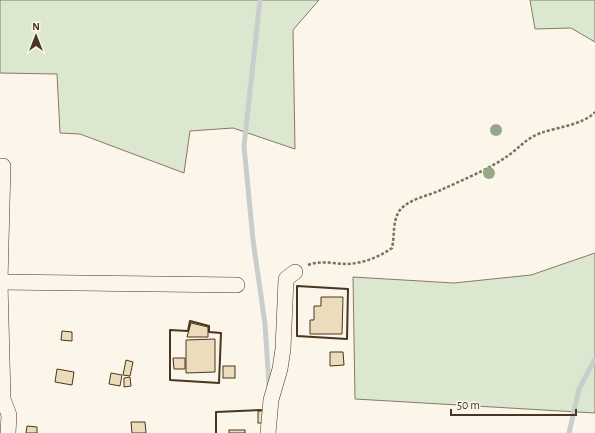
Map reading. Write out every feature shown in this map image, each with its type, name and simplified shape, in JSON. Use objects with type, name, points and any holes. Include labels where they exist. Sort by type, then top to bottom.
[{"type":"street","points":[[0,166],[3,166],[0,282],[1,399],[9,415],[8,433]]},
{"type":"street","points":[[268,433],[271,400],[280,369],[283,349],[286,279],[295,272]]},
{"type":"street","points":[[0,282],[237,285]]},
{"type":"path","points":[[295,272],[314,263],[349,264],[382,254],[392,248],[394,221],[399,211],[406,204],[429,196],[496,162],[509,155],[523,142],[540,133],[565,127],[595,112]]},
{"type":"green space","points":[[0,0],[319,0],[293,30],[295,149],[233,128],[190,131],[184,173],[80,134],[60,133],[57,74],[0,73]]},
{"type":"green space","points":[[530,0],[595,0],[595,42],[571,28],[535,29]]},
{"type":"green space","points":[[595,253],[595,413],[355,399],[353,277],[454,283],[531,275]]},
{"type":"building","points":[[321,297],[343,297],[342,334],[310,334],[310,320],[314,320],[314,306],[321,306]]},
{"type":"building","points":[[191,323],[208,327],[208,337],[187,337]]},
{"type":"building","points":[[62,331],[72,332],[72,341],[61,340]]},
{"type":"building","points":[[215,339],[215,372],[186,373],[186,340]]},
{"type":"building","points":[[330,352],[343,352],[344,365],[330,366]]},
{"type":"building","points":[[173,358],[185,358],[185,369],[174,369]]},
{"type":"building","points":[[126,360],[133,362],[130,376],[123,375]]},
{"type":"building","points":[[223,366],[235,366],[235,378],[223,378]]},
{"type":"building","points":[[57,369],[74,372],[72,385],[55,382]]},
{"type":"building","points":[[111,373],[122,375],[120,386],[109,384]]},
{"type":"building","points":[[130,377],[131,386],[124,387],[124,378]]},
{"type":"building","points":[[258,411],[267,411],[267,423],[258,423]]},
{"type":"building","points":[[131,422],[145,422],[146,433],[132,433]]},
{"type":"building","points":[[27,426],[37,427],[37,433],[26,433]]},
{"type":"building","points":[[229,430],[245,430],[245,433],[229,433]]},
{"type":"waterway","points":[[260,0],[244,146],[253,240],[265,324],[269,386]]},
{"type":"waterway","points":[[569,433],[579,389],[595,359]]},
{"type":"wall","points":[[297,286],[348,289],[347,339],[297,336],[297,286]]},
{"type":"wall","points":[[190,321],[209,326],[209,332],[221,333],[219,383],[170,380],[170,330],[188,331],[190,321]]},
{"type":"wall","points":[[216,433],[216,412],[261,410]]}]
